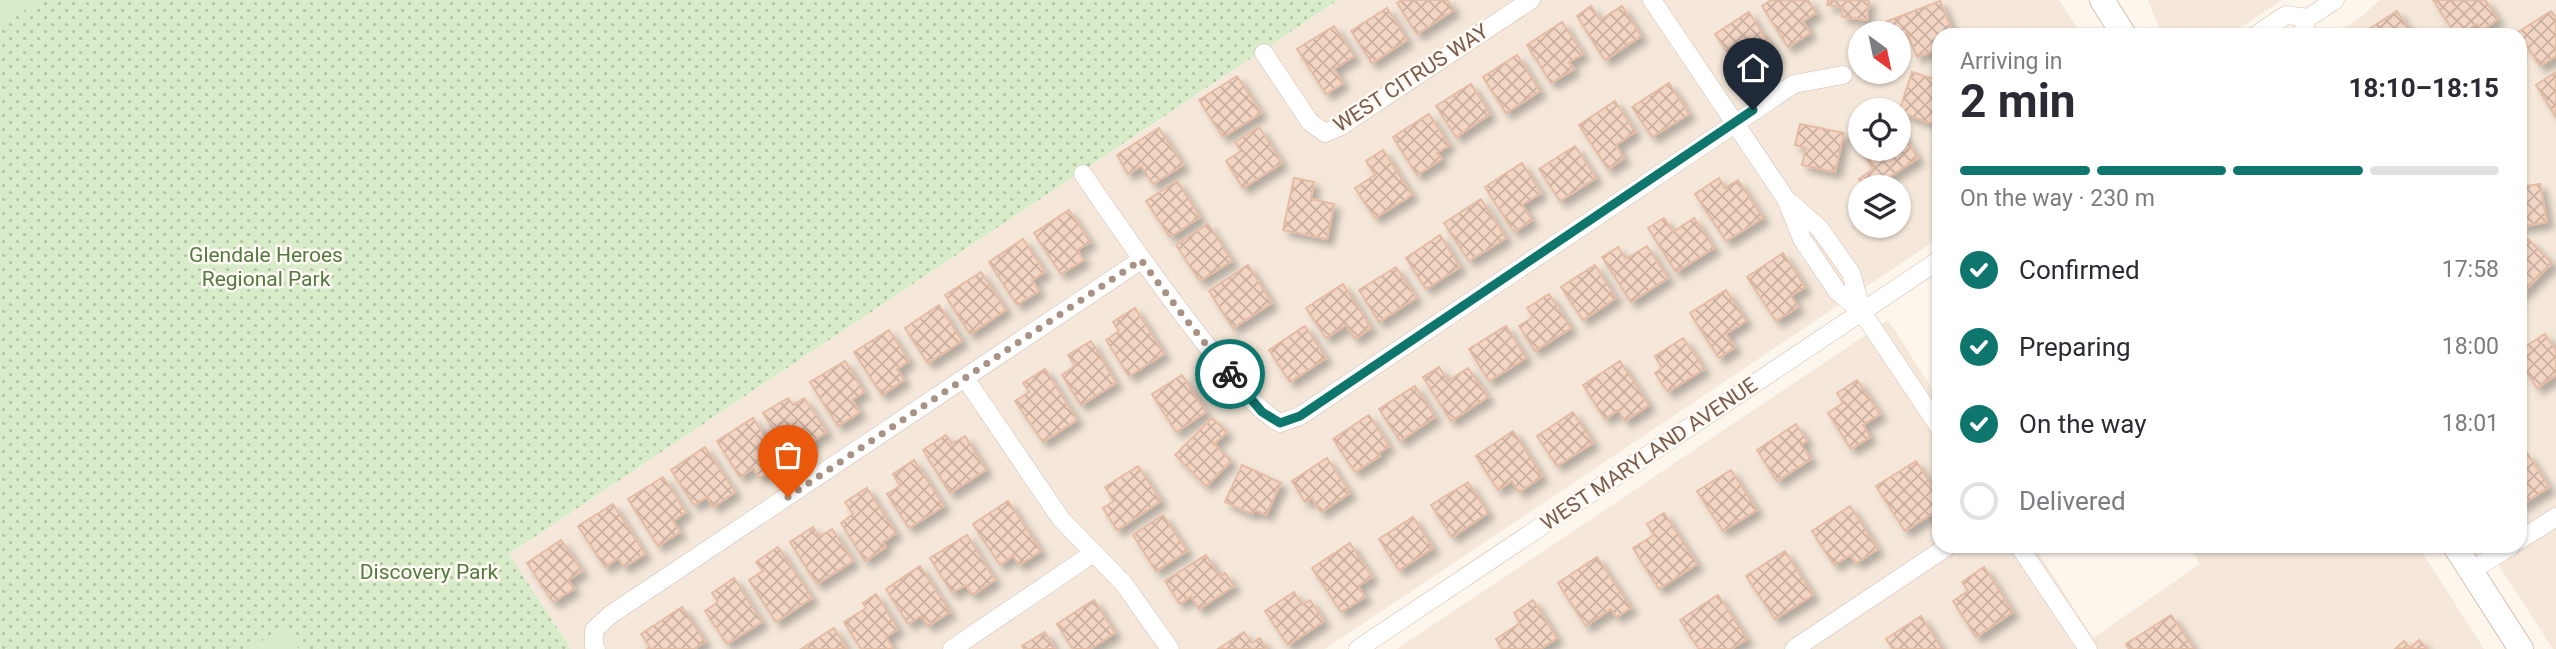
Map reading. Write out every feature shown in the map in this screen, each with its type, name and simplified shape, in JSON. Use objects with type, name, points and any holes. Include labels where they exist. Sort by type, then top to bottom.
[{"type":"main road","points":[[2102,0],[2120,28]]},
{"type":"main road","points":[[2459,553],[2521,649]]},
{"type":"street","name":"WEST CITRUS WAY","points":[[1264,54],[1310,122],[1325,133],[1341,126],[1531,0]]},
{"type":"street","points":[[1652,0],[1786,200],[1802,239],[1837,291],[1862,312],[1932,417]]},
{"type":"street","points":[[2304,28],[2308,18],[2335,0]]},
{"type":"street","points":[[2266,28],[2286,15],[2308,18],[2314,28]]},
{"type":"street","points":[[1083,174],[1141,260],[1184,317],[1262,412],[1280,423],[1300,416],[1794,84],[1843,75]]},
{"type":"street","points":[[596,649],[593,646],[594,630],[610,615],[1141,260]]},
{"type":"street","name":"WEST MARYLAND AVENUE","points":[[1359,649],[1932,265]]},
{"type":"street","points":[[965,378],[1046,499],[1092,554],[1124,584],[1170,649]]},
{"type":"street","points":[[2527,536],[2556,517]]},
{"type":"street","points":[[1805,646],[1938,553]]},
{"type":"street","points":[[2024,553],[2088,649]]},
{"type":"street","points":[[2471,571],[2500,553]]},
{"type":"street","points":[[952,649],[1092,554]]},
{"type":"shaded area","points":[[1338,0],[2059,0],[2077,28],[1932,28],[1932,243],[1325,649],[571,649],[509,554]]},
{"type":"shaded area","points":[[2148,0],[2282,0],[2240,28],[2159,28]]},
{"type":"shaded area","points":[[2380,0],[2556,0],[2556,649],[2553,649],[2491,553],[2527,553],[2527,28],[2344,28]]},
{"type":"shaded area","points":[[1888,320],[1932,388],[1932,553],[2038,553],[2093,638],[2200,564],[2193,553],[2422,553],[2484,649],[1397,649]]},
{"type":"green space","name":"Glendale Heroes Regional Park","points":[[0,0],[1338,0],[509,554],[571,649],[0,649]]},
{"type":"green space","points":[[0,0],[40,0],[1,26]]},
{"type":"green space","points":[[283,626],[299,649],[250,649]]},
{"type":"building","points":[[1401,0],[1447,0],[1454,10],[1417,34],[1397,3]]},
{"type":"building","points":[[1771,0],[1808,0],[1816,13],[1803,21],[1810,33],[1788,47],[1762,6]]},
{"type":"building","points":[[1828,0],[1869,0],[1867,20],[1842,17],[1843,7],[1827,5]]},
{"type":"building","points":[[2433,0],[2485,0],[2498,19],[2485,28],[2479,28],[2477,24],[2471,28],[2451,28]]},
{"type":"building","points":[[1940,1],[1951,28],[1932,28],[1932,52],[1917,57],[1911,43],[1911,21],[1888,21]]},
{"type":"building","points":[[1591,6],[1600,20],[1622,6],[1641,36],[1605,60],[1577,16]]},
{"type":"building","points":[[1387,8],[1407,40],[1372,63],[1351,31]]},
{"type":"building","points":[[2397,11],[2408,28],[2371,28]]},
{"type":"building","points":[[2551,11],[2556,18],[2556,56],[2540,66],[2527,46],[2527,28],[2524,28]]},
{"type":"building","points":[[1749,12],[1777,56],[1756,70],[1750,61],[1738,68],[1715,34]]},
{"type":"building","points":[[1562,22],[1583,54],[1569,62],[1574,69],[1551,83],[1527,45]]},
{"type":"building","points":[[1334,26],[1354,56],[1334,69],[1343,83],[1326,94],[1297,49]]},
{"type":"building","points":[[1517,55],[1540,91],[1506,113],[1483,77]]},
{"type":"building","points":[[1912,72],[1932,79],[1932,124],[1911,116],[1911,98],[1904,98],[1908,84],[1911,84]]},
{"type":"building","points":[[2556,72],[2556,117],[2536,85]]},
{"type":"building","points":[[1237,76],[1261,113],[1223,137],[1199,100]]},
{"type":"building","points":[[1669,83],[1689,114],[1652,137],[1632,107]]},
{"type":"building","points":[[1471,84],[1490,114],[1456,137],[1436,106]]},
{"type":"building","points":[[1615,101],[1635,132],[1616,145],[1624,158],[1608,169],[1579,125]]},
{"type":"building","points":[[1429,114],[1449,145],[1437,153],[1442,159],[1417,175],[1393,137]]},
{"type":"building","points":[[1800,124],[1844,133],[1835,172],[1802,165],[1806,148],[1795,145]]},
{"type":"building","points":[[1259,127],[1282,163],[1243,188],[1226,161],[1241,151],[1235,142]]},
{"type":"building","points":[[1159,128],[1183,165],[1153,184],[1141,166],[1128,174],[1117,155]]},
{"type":"building","points":[[1575,146],[1596,178],[1560,201],[1539,169]]},
{"type":"building","points":[[1911,147],[1918,158],[1892,175],[1865,175],[1873,169],[1868,161],[1911,161]]},
{"type":"building","points":[[1383,150],[1412,195],[1375,218],[1355,188],[1375,175],[1366,161]]},
{"type":"building","points":[[1522,163],[1541,193],[1522,205],[1532,220],[1514,232],[1485,187]]},
{"type":"building","points":[[1294,178],[1314,182],[1311,199],[1334,204],[1327,239],[1283,230]]},
{"type":"building","points":[[1719,178],[1725,188],[1738,180],[1763,218],[1726,241],[1695,194]]},
{"type":"building","points":[[1177,181],[1200,217],[1170,237],[1146,201]]},
{"type":"building","points":[[2540,184],[2547,222],[2527,226],[2527,186]]},
{"type":"building","points":[[1481,199],[1506,238],[1469,261],[1444,223]]},
{"type":"building","points":[[1069,210],[1090,242],[1077,250],[1084,260],[1061,274],[1034,233]]},
{"type":"building","points":[[1664,218],[1673,232],[1694,218],[1714,248],[1676,272],[1648,228]]},
{"type":"building","points":[[1208,224],[1232,261],[1200,281],[1176,245]]},
{"type":"building","points":[[1440,235],[1460,267],[1426,289],[1406,258]]},
{"type":"building","points":[[1023,239],[1045,272],[1032,280],[1039,291],[1017,305],[989,262]]},
{"type":"building","points":[[2527,240],[2552,263],[2527,288]]},
{"type":"building","points":[[1647,246],[1668,278],[1631,302],[1602,257],[1618,247],[1626,259]]},
{"type":"building","points":[[1783,253],[1805,287],[1791,296],[1798,307],[1776,321],[1747,277]]},
{"type":"building","points":[[1248,265],[1272,303],[1233,328],[1209,291]]},
{"type":"building","points":[[1595,265],[1616,298],[1583,320],[1561,287]]},
{"type":"building","points":[[1396,267],[1416,298],[1379,322],[1359,290]]},
{"type":"building","points":[[981,272],[1006,310],[970,334],[945,295]]},
{"type":"building","points":[[1343,284],[1371,328],[1355,339],[1346,325],[1326,338],[1306,308]]},
{"type":"building","points":[[1726,290],[1746,321],[1726,334],[1735,347],[1719,358],[1690,313]]},
{"type":"building","points":[[1549,294],[1571,328],[1535,351],[1519,326],[1533,317],[1527,308]]},
{"type":"building","points":[[939,305],[962,341],[928,363],[905,328]]},
{"type":"building","points":[[1135,308],[1164,354],[1129,376],[1106,340],[1119,331],[1113,322]]},
{"type":"building","points":[[1305,326],[1326,358],[1290,382],[1269,350]]},
{"type":"building","points":[[1506,326],[1526,358],[1489,381],[1469,349]]},
{"type":"building","points":[[889,330],[909,361],[897,369],[904,380],[882,395],[854,352]]},
{"type":"building","points":[[2545,334],[2556,351],[2556,375],[2537,388],[2527,372],[2527,346]]},
{"type":"building","points":[[1683,338],[1704,369],[1668,392],[1655,373],[1662,368],[1655,356]]},
{"type":"building","points":[[1091,341],[1116,383],[1081,405],[1062,375],[1075,366],[1068,355]]},
{"type":"building","points":[[845,361],[864,392],[852,400],[860,412],[838,426],[810,382]]},
{"type":"building","points":[[1620,361],[1649,405],[1625,421],[1618,410],[1605,419],[1583,385]]},
{"type":"building","points":[[1439,367],[1448,381],[1468,368],[1488,397],[1451,421],[1423,377]]},
{"type":"building","points":[[1045,369],[1077,420],[1043,442],[1015,401],[1029,392],[1023,383]]},
{"type":"building","points":[[1182,375],[1206,412],[1176,432],[1152,394]]},
{"type":"building","points":[[1857,380],[1880,414],[1863,425],[1870,437],[1851,449],[1828,413],[1843,403],[1837,393]]},
{"type":"building","points":[[1415,386],[1435,417],[1400,441],[1379,409]]},
{"type":"building","points":[[788,398],[793,405],[804,398],[827,432],[803,447],[797,437],[784,445],[763,413]]},
{"type":"building","points":[[1573,412],[1593,443],[1557,466],[1537,436]]},
{"type":"building","points":[[1369,415],[1389,446],[1379,453],[1380,456],[1355,472],[1333,439]]},
{"type":"building","points":[[753,418],[782,463],[759,478],[753,468],[740,477],[717,441]]},
{"type":"building","points":[[1212,418],[1227,432],[1214,444],[1231,461],[1206,486],[1175,455]]},
{"type":"building","points":[[1796,424],[1807,441],[1801,445],[1811,459],[1777,481],[1757,450]]},
{"type":"building","points":[[1513,431],[1542,476],[1519,492],[1512,481],[1498,490],[1476,456]]},
{"type":"building","points":[[946,435],[952,444],[965,436],[986,470],[950,493],[923,450]]},
{"type":"building","points":[[705,447],[735,492],[713,507],[707,497],[694,505],[671,470]]},
{"type":"building","points":[[2527,453],[2549,487],[2527,501]]},
{"type":"building","points":[[1327,458],[1350,493],[1321,512],[1312,498],[1305,502],[1292,481]]},
{"type":"building","points":[[914,460],[944,506],[909,528],[887,494],[900,486],[893,474]]},
{"type":"building","points":[[1916,461],[1932,486],[1932,514],[1905,531],[1876,486]]},
{"type":"building","points":[[1242,465],[1281,483],[1266,515],[1255,510],[1252,514],[1225,502]]},
{"type":"building","points":[[1138,466],[1161,501],[1117,530],[1103,508],[1114,501],[1105,487]]},
{"type":"building","points":[[1731,470],[1757,510],[1723,531],[1697,491]]},
{"type":"building","points":[[663,477],[686,512],[673,521],[680,532],[658,546],[628,499]]},
{"type":"building","points":[[1468,482],[1488,513],[1452,537],[1431,505]]},
{"type":"building","points":[[867,488],[896,533],[883,542],[886,547],[865,561],[841,523],[853,514],[845,502]]},
{"type":"building","points":[[1008,501],[1041,551],[1019,565],[1013,556],[1000,565],[973,524]]},
{"type":"building","points":[[613,504],[645,554],[624,567],[618,558],[605,567],[578,526]]},
{"type":"building","points":[[1850,506],[1878,549],[1856,563],[1850,555],[1834,565],[1812,531]]},
{"type":"building","points":[[1664,513],[1697,564],[1659,589],[1633,548],[1654,535],[1647,524]]},
{"type":"building","points":[[1163,515],[1187,551],[1156,571],[1133,535]]},
{"type":"building","points":[[1413,517],[1433,548],[1399,570],[1379,539]]},
{"type":"building","points":[[813,527],[819,537],[832,529],[853,561],[817,584],[790,542]]},
{"type":"building","points":[[967,535],[995,580],[972,595],[966,585],[952,593],[930,558]]},
{"type":"building","points":[[561,540],[582,571],[568,580],[574,589],[553,602],[527,563]]},
{"type":"building","points":[[1350,543],[1372,577],[1358,586],[1365,597],[1341,612],[1312,568]]},
{"type":"building","points":[[778,547],[812,598],[776,622],[749,580],[763,571],[756,562]]},
{"type":"building","points":[[1785,551],[1813,595],[1775,619],[1746,576]]},
{"type":"building","points":[[1206,555],[1220,577],[1225,573],[1234,586],[1199,609],[1191,596],[1180,604],[1165,581]]},
{"type":"building","points":[[1597,557],[1631,608],[1616,617],[1611,609],[1586,626],[1558,583]]},
{"type":"building","points":[[920,566],[950,612],[928,626],[921,616],[908,624],[886,589]]},
{"type":"building","points":[[1984,567],[2013,612],[1976,637],[1953,601],[1968,591],[1962,582]]},
{"type":"building","points":[[734,578],[762,622],[727,644],[705,611],[718,602],[712,593]]},
{"type":"building","points":[[1294,592],[1302,605],[1310,600],[1324,621],[1288,645],[1265,611]]},
{"type":"building","points":[[876,594],[898,629],[886,637],[893,648],[861,649],[844,622],[866,608],[863,603]]},
{"type":"building","points":[[1718,595],[1747,639],[1731,649],[1699,649],[1680,620]]},
{"type":"building","points":[[1094,600],[1115,633],[1090,649],[1073,649],[1057,624]]},
{"type":"building","points":[[1533,600],[1557,638],[1540,649],[1502,649],[1496,639],[1520,623],[1514,613]]},
{"type":"building","points":[[682,607],[705,642],[694,649],[647,649],[650,647],[641,634]]},
{"type":"building","points":[[2171,615],[2194,649],[2129,649],[2126,644]]},
{"type":"building","points":[[1921,616],[1942,649],[1893,649],[1886,639]]},
{"type":"building","points":[[834,628],[847,649],[801,649]]},
{"type":"building","points":[[1045,632],[1055,649],[1024,649],[1022,646]]},
{"type":"building","points":[[1244,632],[1252,643],[1260,638],[1267,649],[1218,649]]},
{"type":"building","points":[[2419,640],[2427,649],[2395,649],[2404,641],[2410,648]]},
{"type":"way so far","points":[[788,497],[1141,260],[1230,374]]},
{"type":"route","points":[[1230,374],[1262,412],[1280,423],[1300,416],[1753,110]]},
{"type":"park label","name":"Discovery Park","points":[[429,572]]}]
